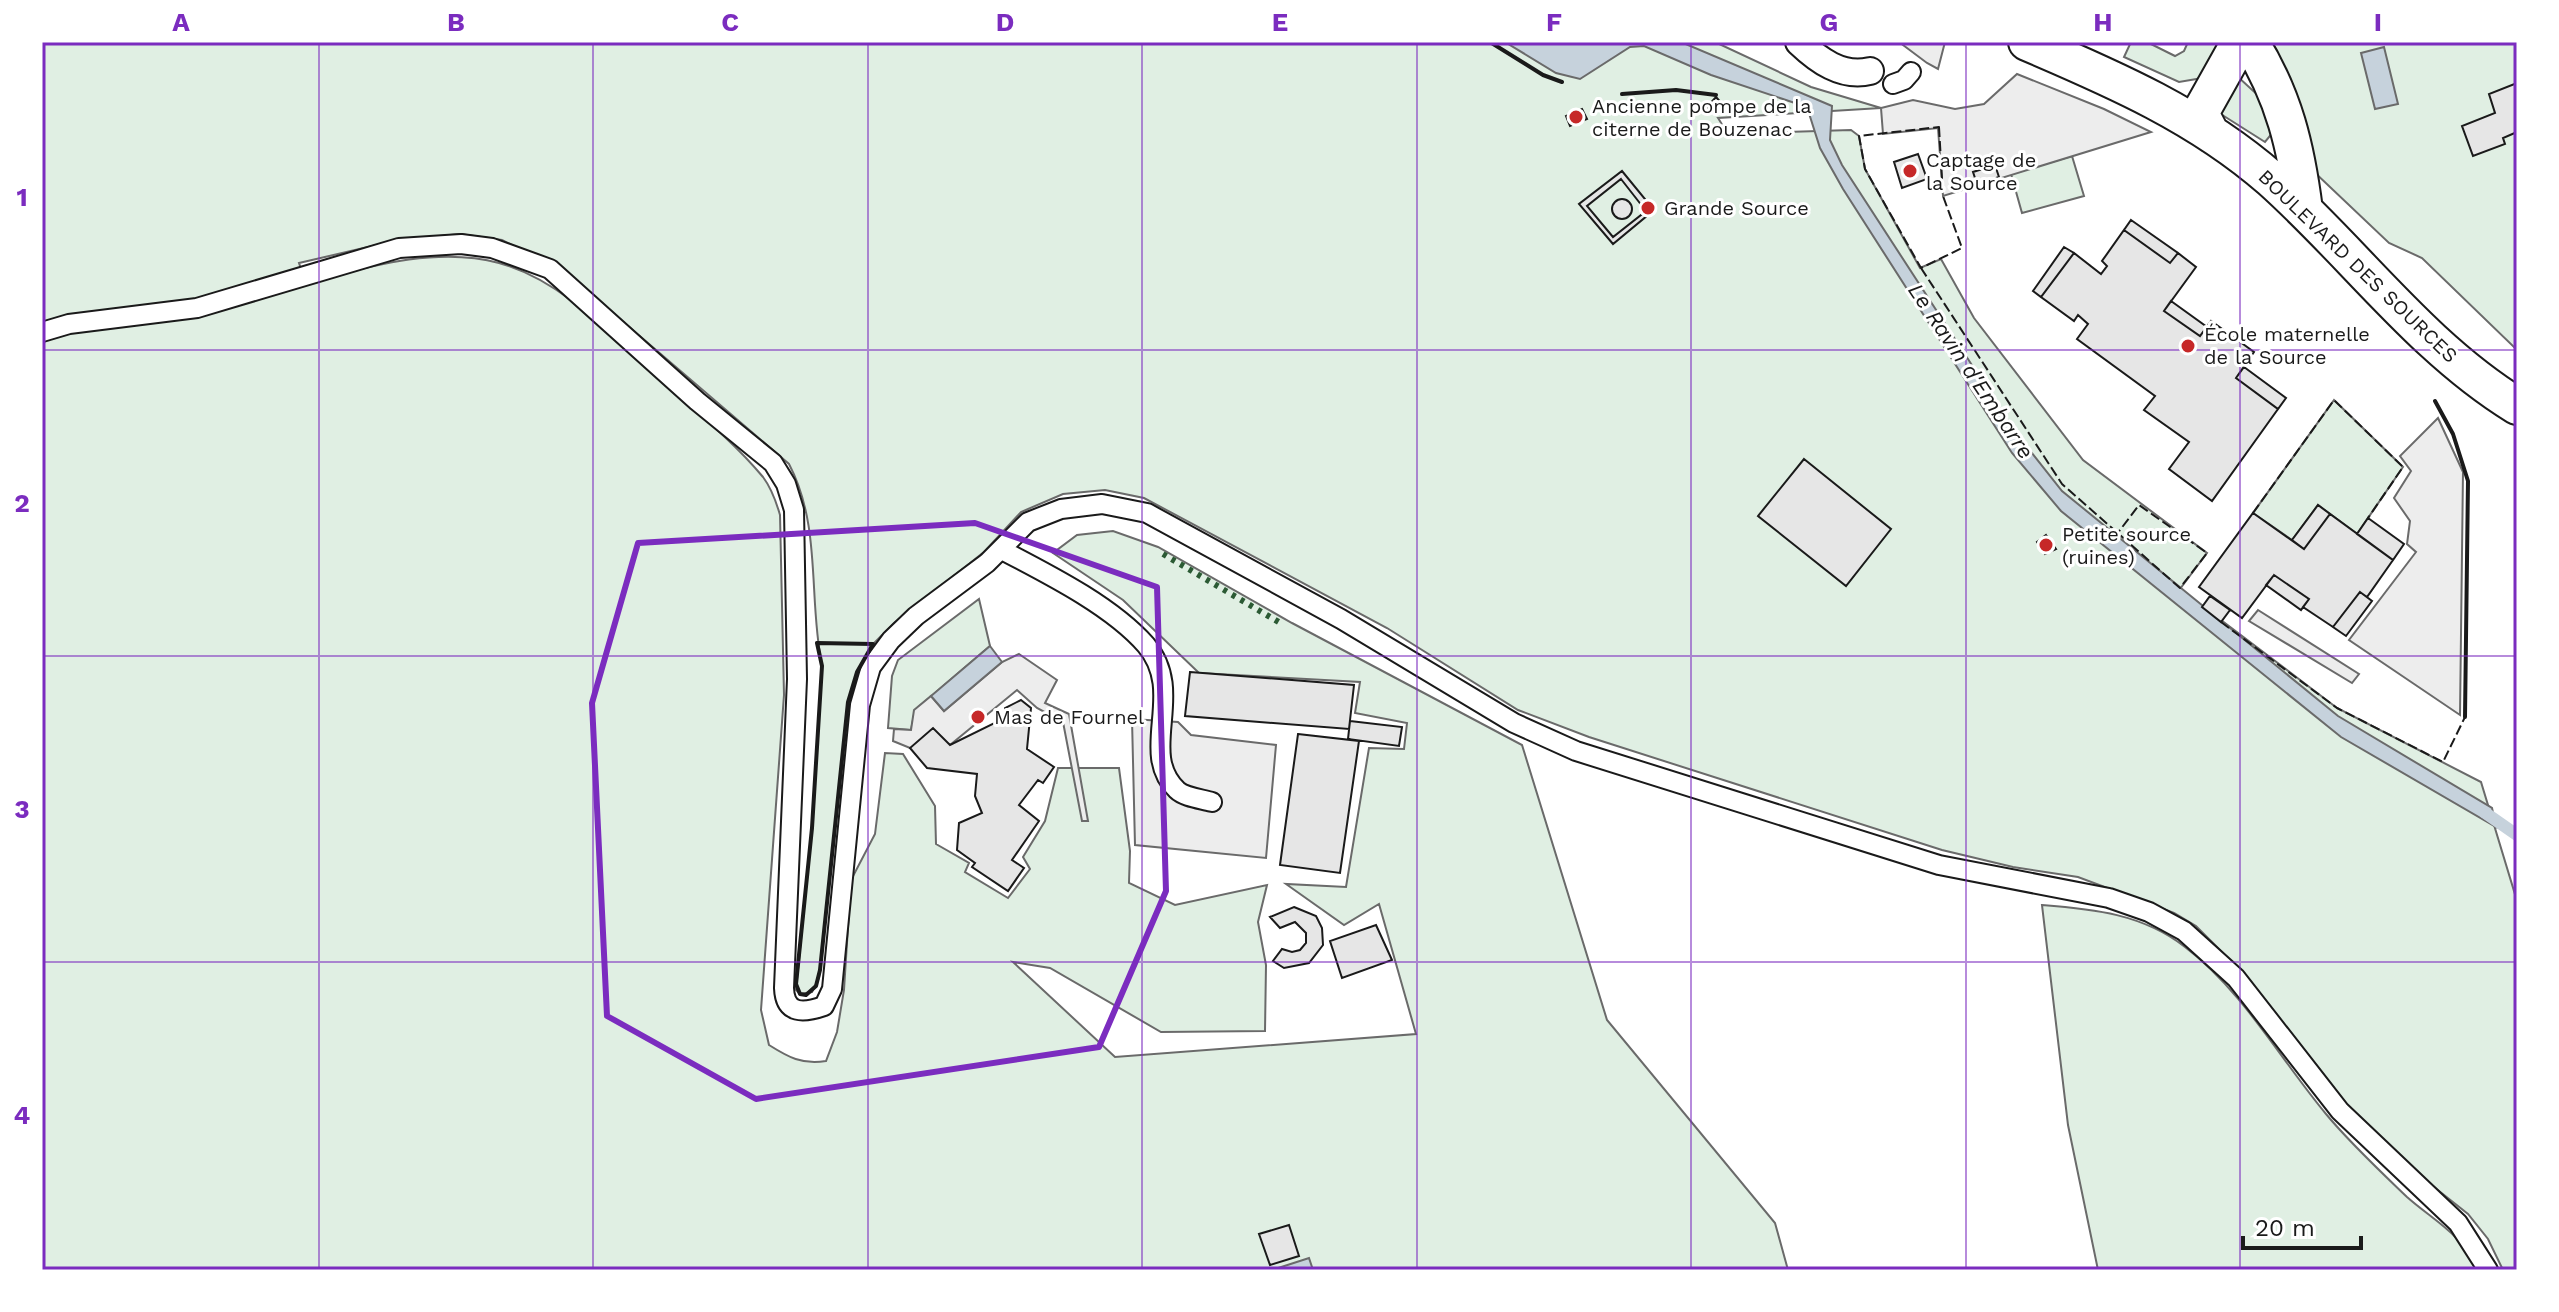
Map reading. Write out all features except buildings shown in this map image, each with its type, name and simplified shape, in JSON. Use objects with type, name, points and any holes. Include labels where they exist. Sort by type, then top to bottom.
[{"type":"street","points":[[1799,42],[1817,59],[1842,71],[1870,71]]},
{"type":"street","name":"BOULEVARD DES SOURCES","points":[[2027,42],[2163,103],[2211,134],[2285,172],[2304,210],[2442,350],[2517,406]]},
{"type":"street","points":[[2211,134],[2202,110],[2237,54],[2240,42]]},
{"type":"street","points":[[2250,42],[2283,102],[2285,172]]},
{"type":"street","points":[[2163,103],[2186,102],[2214,88]]},
{"type":"lane","points":[[1893,84],[1911,72]]},
{"type":"lane","points":[[42,332],[69,324],[197,308],[399,248],[461,244],[492,248],[550,269],[697,401],[773,463],[786,484],[794,510],[797,679],[784,1000],[792,1009],[804,1013],[824,1006],[832,989],[860,705],[871,667],[891,640],[916,616],[1002,550],[1028,522],[1061,509],[1102,504],[1147,513],[1341,619],[1514,723],[1576,751],[1939,865],[2109,898],[2149,912],[2184,931],[2236,978],[2340,1111],[2458,1223],[2488,1270]]},
{"type":"lane","points":[[1002,550],[1106,613],[1146,646],[1161,669],[1166,688],[1160,743],[1162,769],[1178,792],[1212,802]]},
{"type":"highlighted area","points":[[975,523],[1157,587],[1166,891],[1099,1047],[756,1099],[607,1016],[592,703],[638,543]]},
{"type":"green space","points":[[42,42],[1715,42],[1811,87],[1881,108],[1718,118],[1728,134],[1851,130],[1859,136],[1865,169],[1920,268],[1941,259],[1974,318],[2083,460],[2207,553],[2180,589],[2337,708],[2481,782],[2517,901],[2517,1270],[2503,1270],[2488,1239],[2468,1214],[2410,1168],[2350,1110],[2242,972],[2196,926],[2174,913],[2078,877],[2013,867],[1942,850],[1589,737],[1518,710],[1387,628],[1144,498],[1105,490],[1063,494],[1021,512],[984,552],[894,623],[873,644],[857,672],[848,702],[819,978],[812,992],[800,994],[796,990],[812,828],[822,666],[806,513],[789,464],[564,271],[502,240],[460,234],[398,240],[299,263],[306,283],[377,265],[451,257],[499,263],[546,283],[588,313],[741,452],[763,477],[775,500],[780,515],[784,695],[761,1010],[769,1045],[796,1059],[826,1061],[837,1032],[844,990],[851,880],[875,834],[885,753],[903,754],[935,806],[936,844],[969,863],[965,872],[1008,898],[1030,869],[1023,857],[1045,821],[1058,768],[1119,768],[1130,851],[1129,883],[1175,905],[1267,885],[1258,922],[1266,965],[1265,1031],[1161,1032],[1050,968],[1013,962],[1115,1057],[1416,1034],[1379,904],[1344,925],[1286,884],[1346,887],[1369,748],[1404,749],[1407,723],[1355,713],[1360,682],[1199,673],[1123,600],[1053,553],[1077,535],[1113,531],[1158,547],[1292,623],[1522,745],[1607,1020],[1775,1223],[1788,1270],[42,1270]]},
{"type":"green space","points":[[2131,42],[2147,42],[2175,56],[2184,51],[2188,42],[2216,42],[2216,66],[2208,77],[2179,82],[2124,57]]},
{"type":"green space","points":[[2271,42],[2517,42],[2517,350],[2422,258],[2389,243],[2311,169],[2293,85]]},
{"type":"green space","points":[[2237,76],[2261,98],[2274,131],[2265,142],[2216,111]]},
{"type":"green space","points":[[2072,156],[2084,196],[2022,213],[2011,174]]},
{"type":"green space","points":[[2334,400],[2403,467],[2357,534],[2318,505],[2292,540],[2253,513]]},
{"type":"green space","points":[[979,599],[990,646],[915,710],[911,730],[888,728],[892,676],[898,660]]},
{"type":"green space","points":[[2042,905],[2099,911],[2135,920],[2185,947],[2243,1005],[2335,1125],[2407,1197],[2456,1237],[2477,1270],[2098,1270],[2068,1125]]},
{"type":"shaded area","points":[[1899,42],[1945,42],[1938,69],[1927,63]]},
{"type":"shaded area","points":[[2017,74],[2104,109],[2151,132],[1943,196],[1938,128],[1883,134],[1881,108],[1913,100],[1955,109],[1984,104]]},
{"type":"shaded area","points":[[2438,418],[2463,472],[2460,715],[2349,640],[2416,552],[2407,544],[2410,521],[2394,498],[2411,471],[2400,456]]},
{"type":"shaded area","points":[[2258,610],[2359,674],[2352,683],[2249,621]]},
{"type":"shaded area","points":[[1019,654],[1057,680],[1045,703],[1069,714],[1088,821],[1082,821],[1063,722],[1037,708],[1017,690],[950,745],[910,748],[893,741],[894,729],[911,730],[914,710],[931,696],[944,711],[1002,662]]},
{"type":"shaded area","points":[[1132,719],[1178,722],[1191,735],[1276,745],[1266,858],[1135,845]]},
{"type":"water","points":[[1505,42],[1681,42],[1832,106],[1830,140],[1842,165],[2016,433],[2062,491],[2338,716],[2492,808],[2496,827],[2341,737],[2061,511],[2012,453],[1843,189],[1820,148],[1807,107],[1711,75],[1644,46],[1630,47],[1580,79],[1556,73]]},
{"type":"water","points":[[2384,47],[2398,104],[2375,109],[2361,53]]},
{"type":"water","points":[[990,646],[1002,662],[944,711],[931,696]]},
{"type":"water","points":[[1309,1258],[1313,1270],[1272,1270]]},
{"type":"waterway","name":"Le Ravin d'Embarre","points":[[2484,812],[2517,835]]},
{"type":"hedge","points":[[1163,554],[1282,624]]},
{"type":"fence","points":[[1939,127],[1943,196],[1962,248],[1921,268],[1865,169],[1859,136],[1939,127]]},
{"type":"fence","points":[[1921,268],[2062,484],[2180,588],[2207,553],[2139,505],[2117,534]]},
{"type":"fence","points":[[2253,513],[2334,400],[2403,467],[2368,518]]},
{"type":"fence","points":[[2221,622],[2337,708],[2443,762],[2465,717]]},
{"type":"wall","points":[[1490,42],[1543,75],[1562,82]]},
{"type":"wall","points":[[1622,94],[1676,90],[1716,95]]},
{"type":"wall","points":[[2435,401],[2453,434],[2468,481],[2465,717]]},
{"type":"wall","points":[[817,643],[873,644],[857,672],[848,702],[820,970],[816,986],[806,995],[800,994],[796,984],[812,828],[822,666],[817,643]]},
{"type":"place","name":"Ancienne pompe de la citerne de Bouzenac","points":[[1576,117]]},
{"type":"place","name":"Captage de la Source","points":[[1910,171]]},
{"type":"place","name":"Grande Source","points":[[1648,208]]},
{"type":"place","name":"École maternelle de la Source","points":[[2188,346]]},
{"type":"place","name":"Petite source (ruines)","points":[[2046,545]]},
{"type":"place","name":"Mas de Fournel","points":[[978,717]]}]
